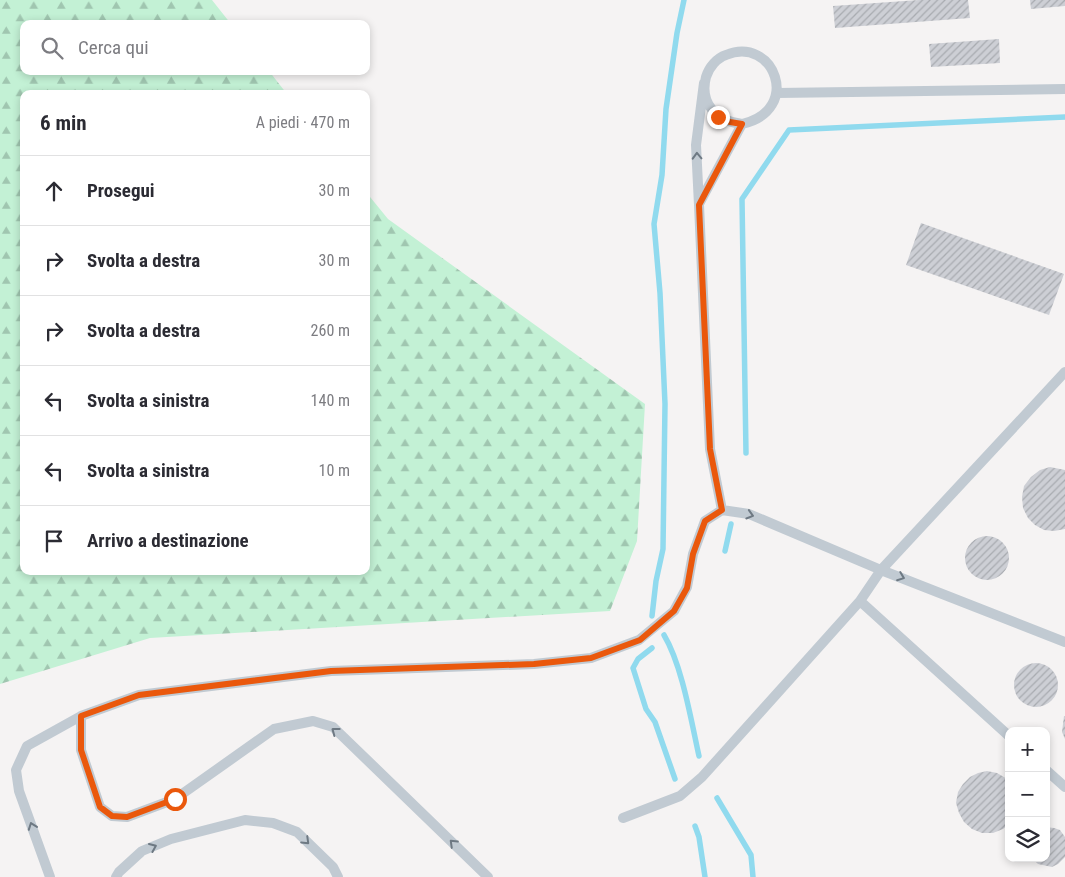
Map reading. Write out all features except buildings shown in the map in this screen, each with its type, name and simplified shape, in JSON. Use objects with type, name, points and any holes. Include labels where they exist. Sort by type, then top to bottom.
[{"type":"lane","points":[[704,83],[705,96],[710,107],[718,117],[742,124],[755,121],[765,115],[773,104],[777,92],[776,81],[766,61],[745,51],[734,52],[719,59],[708,72],[704,83],[696,145],[710,449],[722,510]]},
{"type":"lane","points":[[777,92],[1065,89]]},
{"type":"lane","points":[[699,205],[742,124]]},
{"type":"lane","points":[[623,818],[680,796],[702,777],[860,602],[881,570],[1065,372]]},
{"type":"lane","points":[[52,875],[19,791],[16,770],[27,746],[81,716],[139,695],[331,671],[534,664],[591,658],[640,640],[674,611],[687,588],[693,554],[705,521],[722,510],[749,514],[881,570],[1065,642]]},
{"type":"lane","points":[[860,602],[1005,732]]},
{"type":"lane","points":[[81,716],[81,750],[100,807],[112,816],[127,817],[175,799],[274,729],[312,721],[333,727],[488,877]]},
{"type":"lane","points":[[1048,772],[1065,787]]},
{"type":"lane","points":[[116,877],[142,851],[171,839],[246,820],[273,823],[297,832],[333,867],[338,877]]},
{"type":"green space","points":[[0,0],[212,0],[228,20],[20,20],[20,75],[272,75],[284,90],[20,90],[20,575],[370,575],[370,197],[388,219],[645,404],[637,541],[610,611],[150,638],[0,684]]},
{"type":"waterway","points":[[652,616],[656,581],[663,549],[665,404],[660,293],[654,224],[662,175],[666,109],[677,33],[684,0]]},
{"type":"waterway","points":[[746,453],[742,199],[789,130],[1065,117]]},
{"type":"waterway","points":[[725,551],[731,524]]},
{"type":"waterway","points":[[664,635],[681,677],[699,756]]},
{"type":"waterway","points":[[652,648],[638,659],[633,668],[646,709],[655,722],[675,779]]},
{"type":"waterway","points":[[717,798],[751,855],[753,877]]},
{"type":"waterway","points":[[695,826],[699,837],[705,877]]},
{"type":"route","points":[[175,799],[127,817],[112,816],[100,807],[81,750],[81,716],[139,695],[331,671],[534,664],[591,658],[640,640],[674,611],[687,588],[693,554],[705,521],[722,510],[710,449],[699,205],[742,124],[718,117]]}]
